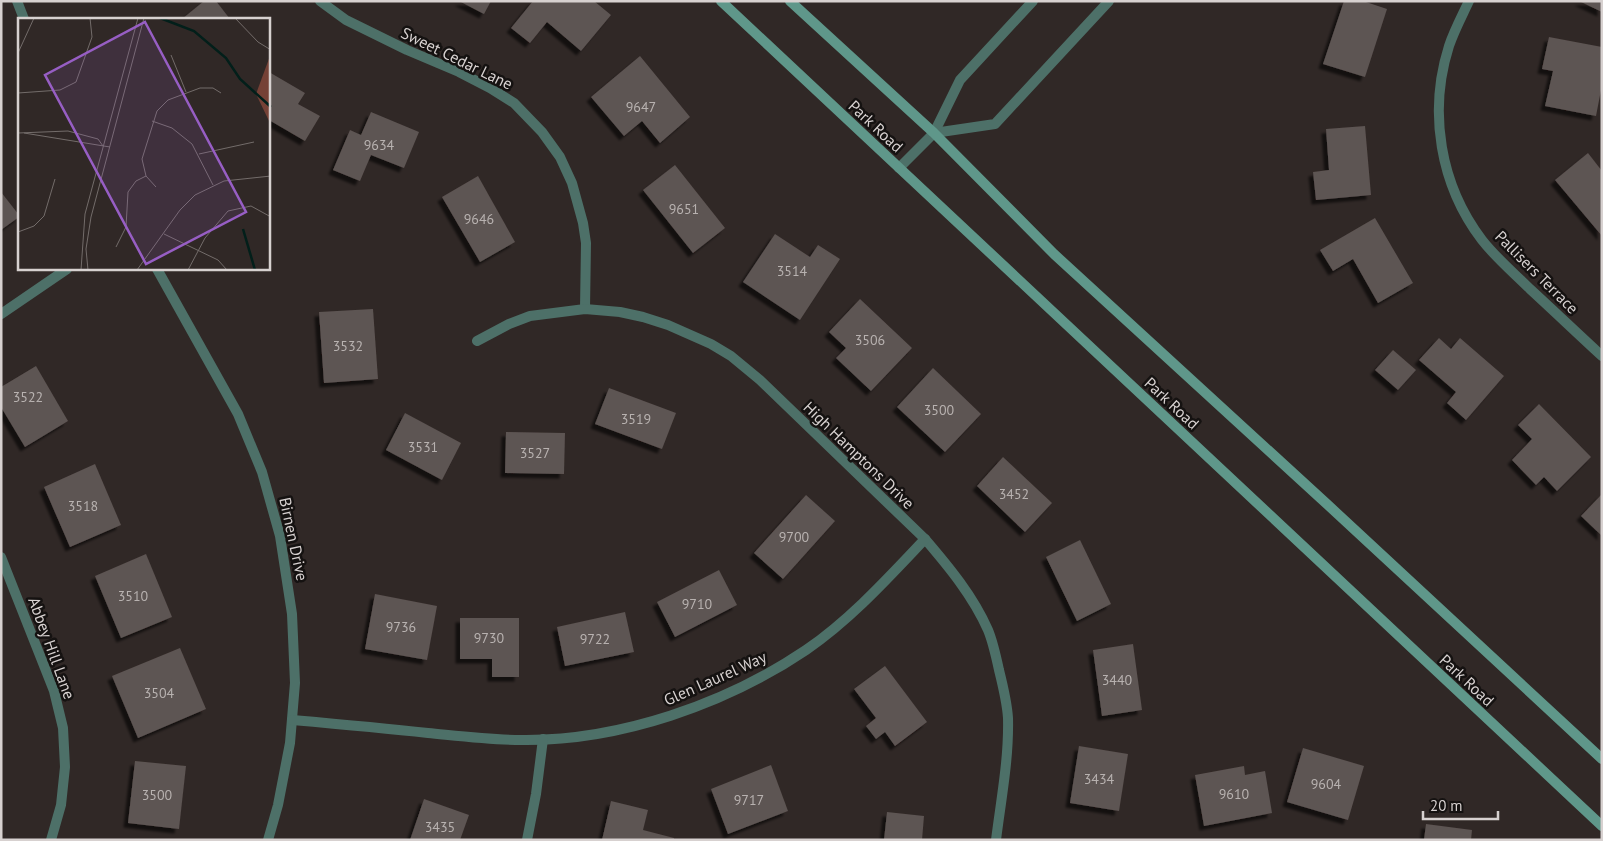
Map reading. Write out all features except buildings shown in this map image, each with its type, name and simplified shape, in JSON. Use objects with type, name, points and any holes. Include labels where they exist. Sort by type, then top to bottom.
[{"type":"main road","name":"Park Road","points":[[721,1],[1602,826]]},
{"type":"main road","name":"Park Road","points":[[790,1],[934,133],[1054,254],[1328,504],[1602,759]]},
{"type":"street","points":[[16,1],[24,18]]},
{"type":"street","name":"Sweet Cedar Lane","points":[[320,1],[346,20],[490,88],[514,103],[542,132],[560,157],[572,183],[583,223],[586,243],[585,309]]},
{"type":"street","points":[[899,168],[934,133],[960,80],[1033,1]]},
{"type":"street","points":[[934,133],[995,124],[1109,1]]},
{"type":"street","name":"Pallisers Terrace","points":[[1469,1],[1449,46],[1440,85],[1438,121],[1441,145],[1450,179],[1464,212],[1482,240],[1505,265],[1602,356]]},
{"type":"street","points":[[1,314],[66,270]]},
{"type":"street","name":"Birnen Drive","points":[[158,270],[238,414],[262,472],[280,536],[292,614],[295,683],[290,743],[278,805],[268,840]]},
{"type":"street","name":"High Hamptons Drive","points":[[477,341],[509,324],[530,316],[585,309],[620,312],[668,325],[711,344],[731,356],[760,380],[925,539],[947,565],[976,608],[988,630],[1005,694],[1008,718],[1007,744],[996,840]]},
{"type":"street","name":"Glen Laurel Way","points":[[292,720],[469,737],[523,740],[580,736],[635,726],[691,709],[750,683],[793,658],[828,633],[885,582],[925,539]]},
{"type":"street","name":"Abbey Hill Lane","points":[[1,557],[54,690],[63,728],[65,767],[61,805],[51,840]]},
{"type":"street","points":[[527,840],[536,794],[543,739]]}]
